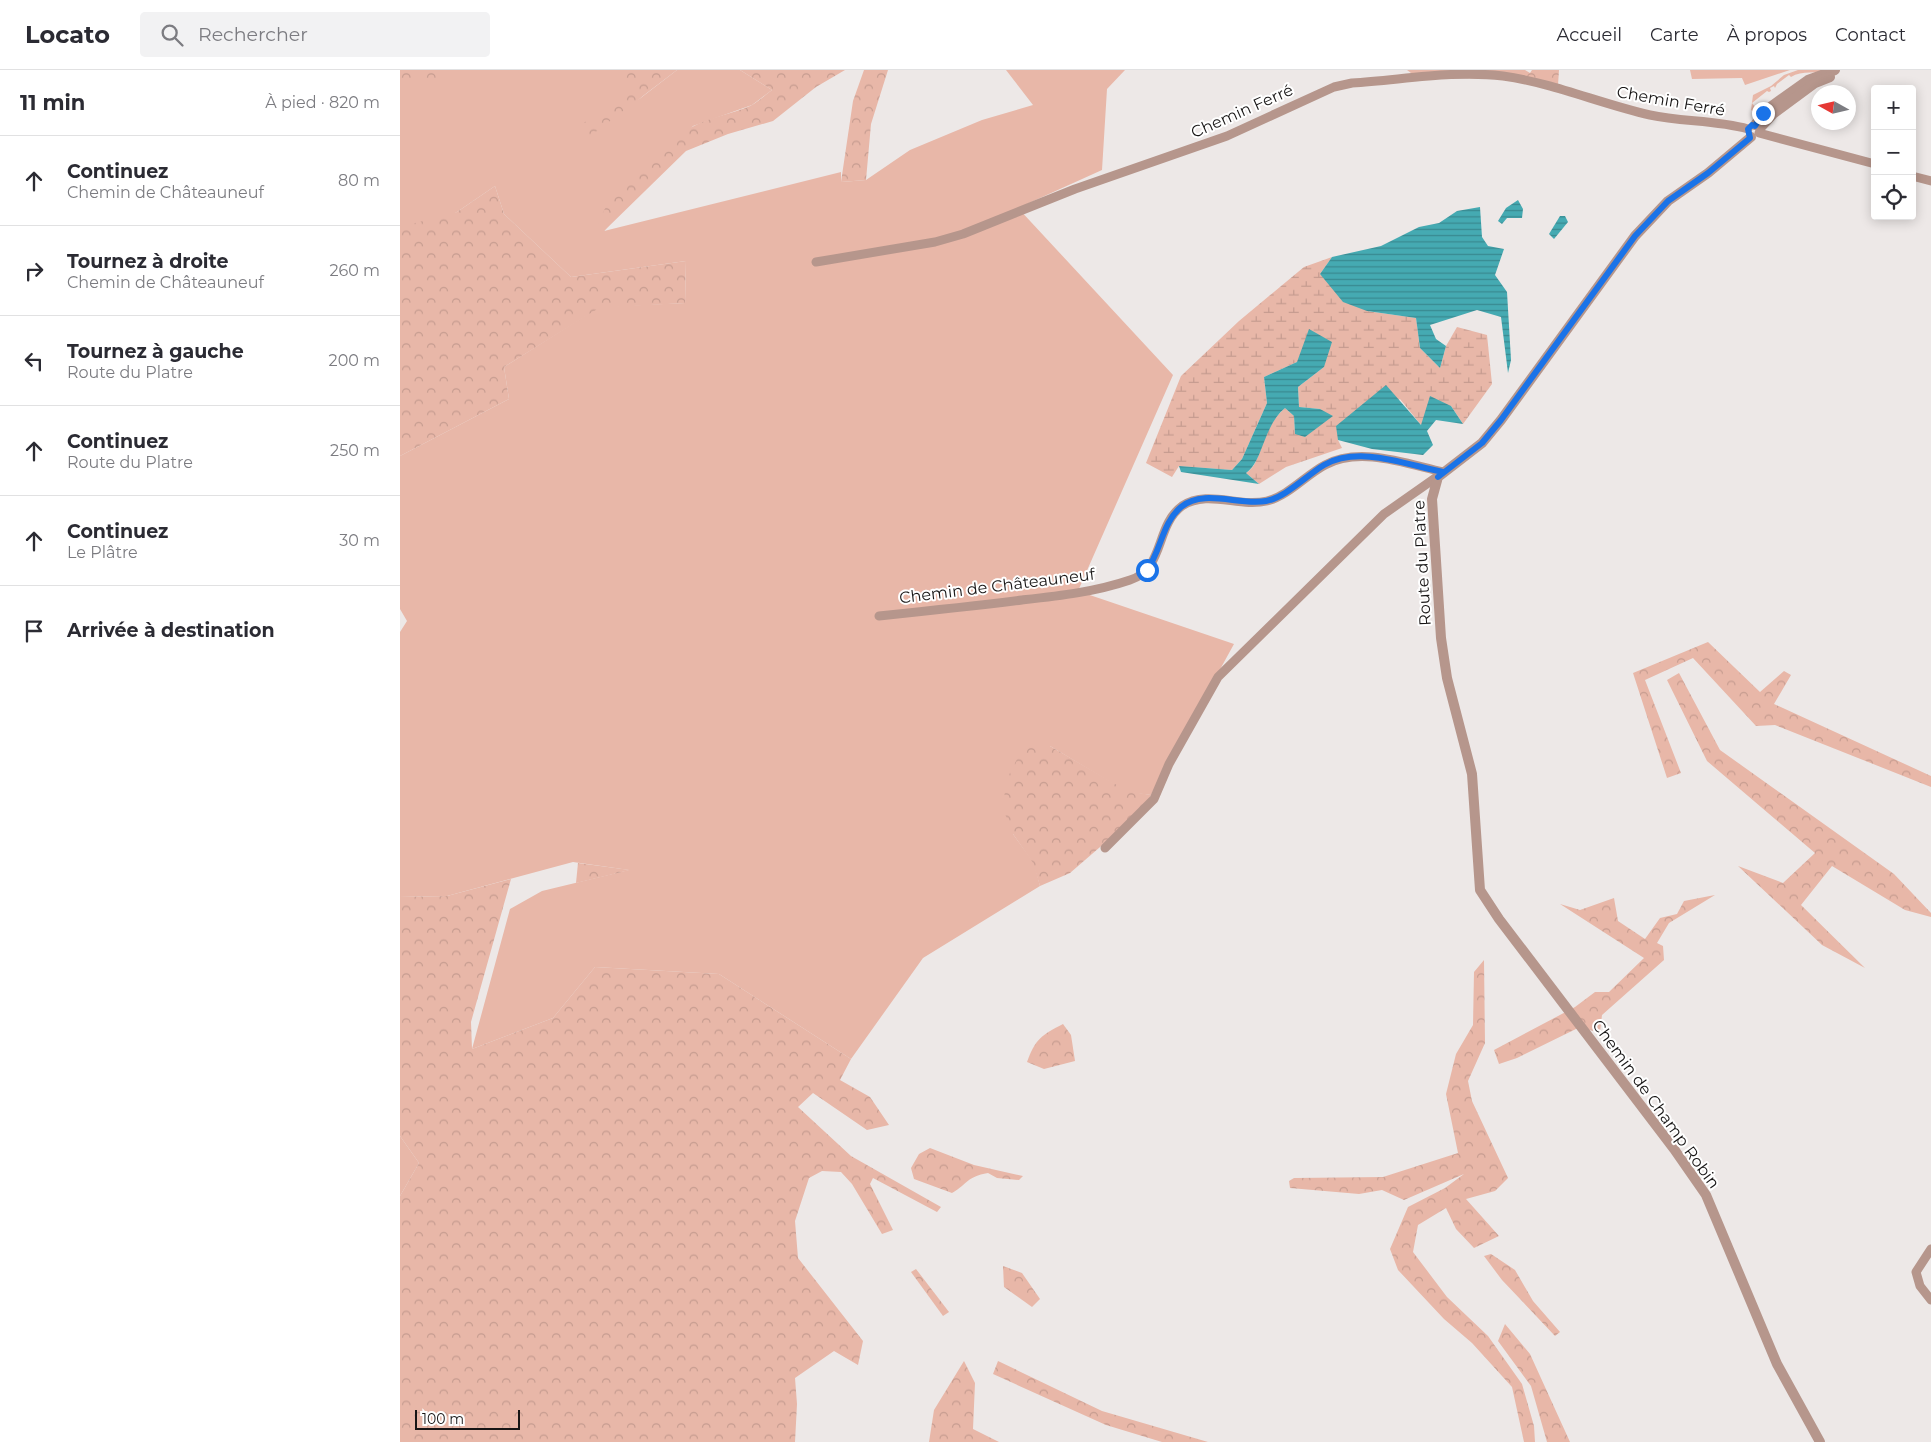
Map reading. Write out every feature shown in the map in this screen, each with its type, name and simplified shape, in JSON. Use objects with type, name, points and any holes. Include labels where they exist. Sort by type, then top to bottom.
[{"type":"street","name":"Chemin Ferré","points":[[816,262],[934,242],[963,234],[1075,189],[1228,136],[1334,87],[1352,83],[1472,74],[1504,76],[1570,92],[1653,116],[1754,131],[1871,163]]},
{"type":"street","points":[[1105,848],[1147,809],[1154,799],[1169,764],[1218,677],[1384,514],[1482,443],[1635,236],[1668,201],[1708,173],[1767,119],[1813,81]]},
{"type":"street","points":[[1916,177],[1931,182]]},
{"type":"street","name":"Chemin de Châteauneuf","points":[[879,616],[1070,594],[1131,580],[1151,565],[1172,518],[1181,507],[1192,500],[1208,498],[1247,503],[1268,501],[1326,464],[1351,457],[1380,458],[1440,474]]},
{"type":"street","name":"Route du Platre","points":[[1440,474],[1432,499],[1441,638],[1447,678],[1472,774],[1477,852]]},
{"type":"street","name":"Chemin de Champ Robin","points":[[1477,852],[1480,890],[1499,919],[1674,1149],[1706,1195],[1777,1364],[1820,1442]]},
{"type":"street","points":[[1931,1249],[1916,1272],[1920,1286],[1931,1300]]},
{"type":"green space","points":[[400,70],[671,70],[638,100],[677,70],[740,70],[772,90],[752,105],[693,126],[604,231],[841,172],[841,182],[866,180],[910,150],[982,120],[1033,105],[1006,70],[1125,70],[1107,89],[1102,170],[1018,208],[1173,375],[1078,591],[1234,644],[1151,795],[1127,792],[1050,746],[1013,834],[1034,863],[1040,886],[923,958],[851,1059],[719,974],[595,967],[553,1018],[472,1049],[510,909],[542,891],[629,870],[573,862],[447,896],[400,897],[400,632],[407,621],[400,609],[400,456],[509,399],[504,367],[599,307],[685,303],[686,261],[571,277],[504,214],[495,186],[457,212],[400,239]]},
{"type":"green space","points":[[400,70],[444,70],[439,77],[400,88]]},
{"type":"green space","points":[[629,70],[677,70],[585,140],[576,128],[624,96],[624,72]]},
{"type":"green space","points":[[740,70],[845,70],[816,87],[773,121],[728,134],[686,151],[604,231],[597,228],[603,212],[622,183],[648,157],[692,127],[750,106],[772,90]]},
{"type":"green space","points":[[864,70],[888,70],[871,124],[866,180],[841,182],[853,101]]},
{"type":"green space","points":[[1407,70],[1525,70],[1530,73],[1532,70],[1559,70],[1558,85],[1502,72],[1488,79],[1415,76]]},
{"type":"green space","points":[[1690,70],[1790,70],[1745,85],[1742,78],[1692,79]]},
{"type":"green space","points":[[1798,70],[1830,70],[1791,77],[1789,75],[1777,84],[1775,88],[1774,86],[1770,88],[1771,91],[1767,91],[1752,103],[1756,108],[1754,112],[1751,110],[1753,95],[1771,86],[1784,75]]},
{"type":"green space","points":[[495,186],[504,214],[571,277],[686,261],[685,303],[599,308],[504,367],[509,399],[400,456],[400,227],[457,212]]},
{"type":"green space","points":[[1332,257],[1320,274],[1367,311],[1416,318],[1420,348],[1440,368],[1446,346],[1457,327],[1487,335],[1492,384],[1463,424],[1451,406],[1421,425],[1400,399],[1338,440],[1342,448],[1286,467],[1259,484],[1246,473],[1254,466],[1266,434],[1277,417],[1285,408],[1294,416],[1295,434],[1320,409],[1299,407],[1298,387],[1324,367],[1297,362],[1264,377],[1267,403],[1242,459],[1232,470],[1179,466],[1172,477],[1146,463],[1181,376],[1239,321],[1304,267]]},
{"type":"green space","points":[[1708,642],[1760,692],[1784,671],[1791,675],[1774,704],[1931,776],[1931,787],[1775,725],[1756,726],[1693,658],[1645,680],[1681,773],[1667,778],[1633,673]]},
{"type":"green space","points":[[1679,673],[1720,750],[1894,874],[1931,913],[1931,917],[1905,910],[1832,866],[1801,905],[1865,968],[1822,945],[1738,866],[1783,883],[1815,853],[1707,761],[1667,680]]},
{"type":"green space","points":[[1032,744],[1050,746],[1127,791],[1151,795],[1144,809],[1070,873],[1040,886],[1033,863],[1013,834],[1003,809],[1006,781],[1021,751]]},
{"type":"green space","points":[[578,863],[630,870],[576,883]]},
{"type":"green space","points":[[511,879],[471,1022],[472,1049],[553,1018],[595,967],[719,974],[851,1059],[840,1080],[870,1097],[889,1125],[867,1130],[813,1093],[798,1107],[851,1156],[941,1207],[937,1212],[873,1178],[870,1184],[893,1230],[882,1234],[852,1184],[841,1172],[822,1171],[809,1178],[795,1221],[798,1258],[863,1341],[858,1365],[834,1351],[795,1378],[797,1404],[795,1442],[400,1442],[400,1196],[419,1163],[400,1136],[400,897],[447,896]]},
{"type":"green space","points":[[1715,895],[1669,923],[1657,943],[1663,946],[1664,960],[1602,1015],[1600,1032],[1578,1028],[1517,1058],[1499,1064],[1494,1050],[1575,1007],[1595,992],[1609,992],[1644,958],[1560,904],[1580,910],[1614,898],[1618,921],[1645,939],[1660,918],[1677,914],[1684,901]]},
{"type":"green space","points":[[1484,960],[1485,1043],[1468,1081],[1472,1101],[1508,1178],[1495,1191],[1466,1199],[1499,1236],[1474,1248],[1456,1229],[1446,1208],[1418,1225],[1413,1252],[1447,1297],[1488,1336],[1522,1384],[1534,1426],[1535,1442],[1524,1442],[1512,1387],[1472,1343],[1444,1319],[1398,1270],[1390,1249],[1408,1207],[1445,1188],[1464,1174],[1404,1200],[1382,1190],[1359,1194],[1290,1188],[1289,1181],[1294,1178],[1383,1177],[1458,1153],[1446,1094],[1456,1054],[1473,1025],[1474,972]]},
{"type":"green space","points":[[1063,1024],[1071,1035],[1075,1061],[1044,1069],[1027,1062],[1036,1043],[1050,1031]]},
{"type":"green space","points":[[400,1136],[419,1163],[400,1196]]},
{"type":"green space","points":[[930,1148],[974,1165],[1023,1176],[1019,1180],[997,1178],[988,1173],[971,1178],[952,1193],[914,1179],[911,1168],[919,1154]]},
{"type":"green space","points":[[1491,1254],[1515,1270],[1533,1301],[1560,1332],[1555,1336],[1502,1280],[1484,1256]]},
{"type":"green space","points":[[1003,1266],[1022,1273],[1040,1299],[1032,1307],[1004,1287]]},
{"type":"green space","points":[[916,1269],[949,1312],[943,1316],[911,1272]]},
{"type":"green space","points":[[1505,1324],[1530,1354],[1570,1442],[1547,1442],[1531,1386],[1498,1341]]},
{"type":"green space","points":[[964,1361],[975,1383],[973,1429],[999,1442],[929,1442],[934,1410]]},
{"type":"green space","points":[[998,1361],[1102,1411],[1208,1442],[1162,1442],[1106,1425],[993,1374]]},
{"type":"water","points":[[1518,200],[1523,209],[1522,218],[1507,218],[1502,224],[1498,221],[1506,208]]},
{"type":"water","points":[[1480,207],[1482,237],[1488,246],[1504,249],[1495,275],[1507,292],[1511,360],[1508,373],[1501,317],[1477,310],[1430,325],[1436,339],[1446,346],[1440,368],[1420,348],[1416,318],[1367,311],[1343,302],[1320,274],[1332,257],[1381,246],[1419,227],[1439,223],[1457,211]]},
{"type":"water","points":[[1560,216],[1565,216],[1568,222],[1554,239],[1549,234]]},
{"type":"water","points":[[1309,329],[1332,342],[1324,367],[1298,387],[1299,407],[1320,409],[1333,416],[1305,437],[1295,434],[1294,416],[1285,408],[1272,424],[1256,461],[1246,473],[1259,484],[1181,472],[1179,466],[1232,470],[1242,459],[1267,403],[1264,377],[1297,362]]},
{"type":"water","points":[[1386,385],[1421,425],[1430,396],[1451,406],[1463,424],[1436,420],[1427,431],[1433,445],[1423,455],[1372,449],[1338,440],[1336,426]]},
{"type":"route","points":[[1147,570],[1154,560],[1166,528],[1172,518],[1181,507],[1192,500],[1208,498],[1247,503],[1268,501],[1326,464],[1351,457],[1380,458],[1443,472],[1438,477],[1482,443],[1501,420],[1635,236],[1668,201],[1708,173],[1750,138],[1748,128],[1752,125],[1755,126],[1763,113]]}]
